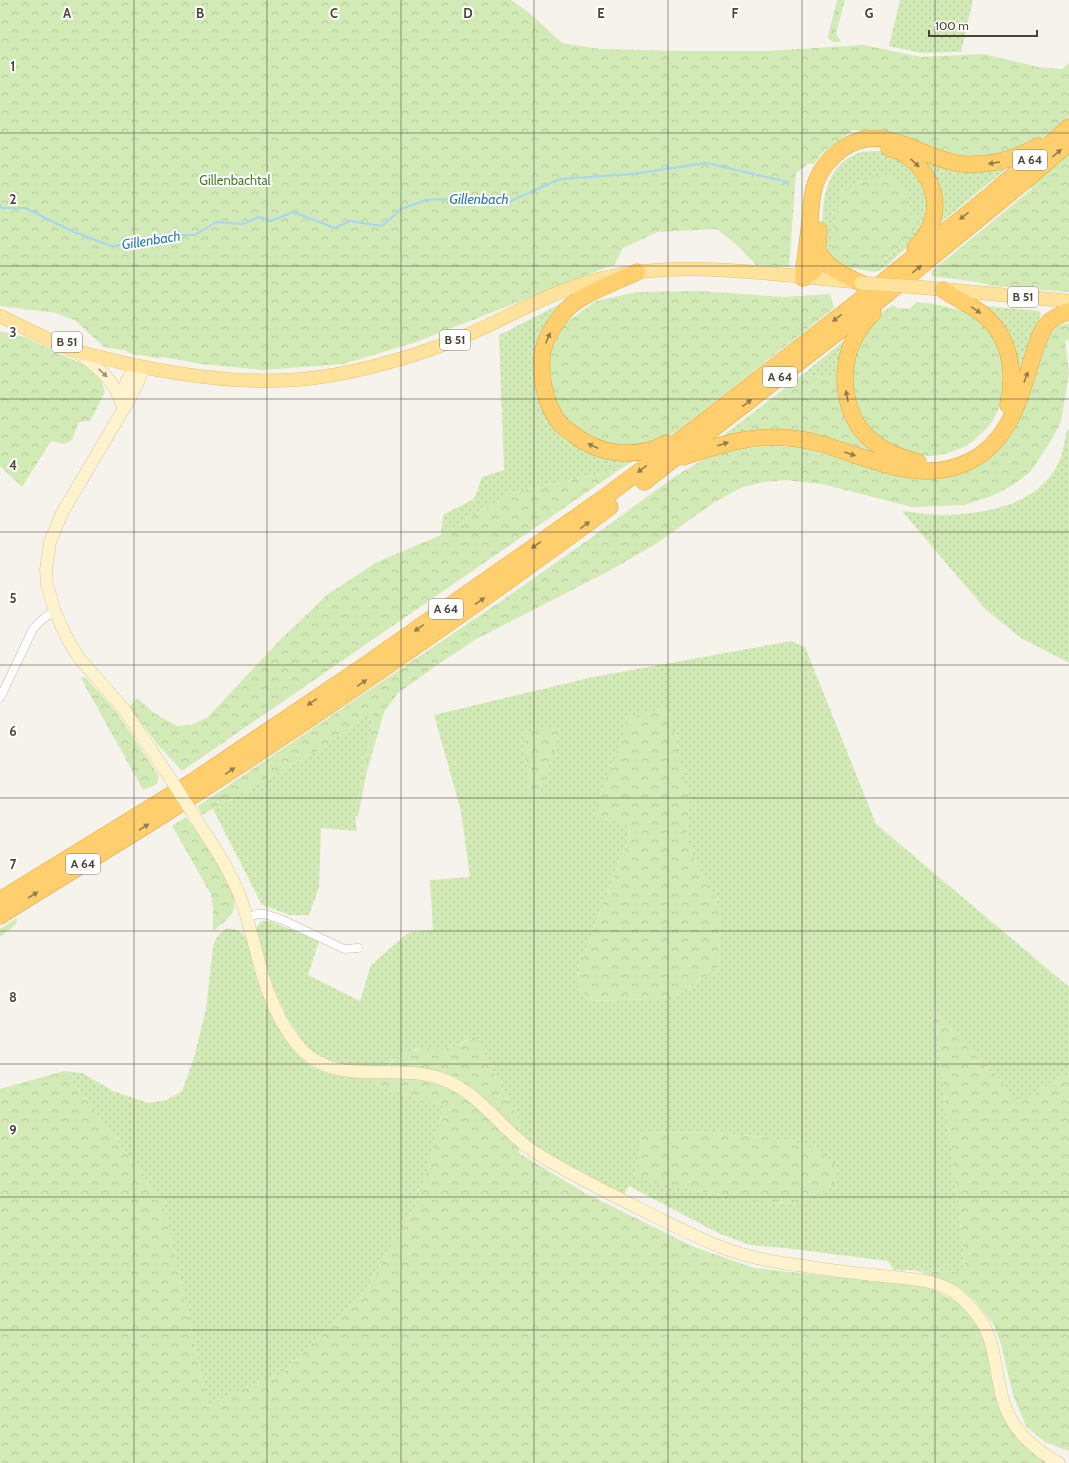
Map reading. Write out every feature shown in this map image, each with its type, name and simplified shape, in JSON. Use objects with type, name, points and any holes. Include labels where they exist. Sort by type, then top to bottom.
[{"type":"highway","points":[[804,278],[812,196],[816,183],[821,170],[829,160],[844,148],[863,140],[883,139],[910,146],[953,162],[990,164],[1010,159],[1068,133]]},
{"type":"highway","name":"A 64","points":[[0,900],[187,786],[361,668],[598,502],[695,428],[865,288],[994,192],[1068,133]]},
{"type":"highway","name":"A 64","points":[[0,916],[166,813],[369,679],[531,565],[672,461],[887,294],[1025,181],[1068,133]]},
{"type":"highway","points":[[804,278],[814,270],[817,264],[821,194],[829,174],[840,161],[860,150],[881,147],[899,152],[916,163],[924,172],[932,187],[935,207],[932,223],[920,242],[865,288],[831,268],[824,261],[818,251]]},
{"type":"highway","points":[[637,272],[581,299],[568,308],[557,322],[548,337],[542,356],[544,391],[551,408],[562,425],[588,444],[599,449],[634,454],[648,451],[662,446],[695,428]]},
{"type":"highway","points":[[887,294],[856,334],[849,353],[845,369],[848,400],[852,413],[859,426],[870,440],[886,451],[901,458],[920,462],[942,462],[959,457],[976,448],[989,436],[1000,422],[1008,405],[1012,388],[1010,359],[1006,345],[994,325],[981,313],[943,290]]},
{"type":"highway","points":[[672,461],[728,442],[749,438],[771,437],[791,438],[816,443],[901,469],[926,471],[960,465],[977,457],[994,444],[1007,426],[1014,411],[1042,331],[1052,320],[1069,311]]},
{"type":"main road","name":"B 51","points":[[0,316],[25,329],[75,351],[143,367],[211,379],[285,380],[330,376],[410,356],[450,342],[548,296],[602,278],[637,272],[694,269],[804,278],[865,288],[917,287],[1069,301]]},
{"type":"main road","name":"B 51","points":[[25,329],[114,356],[187,371],[211,379]]},
{"type":"main road","points":[[75,351],[111,381],[117,390],[121,402]]},
{"type":"main road","points":[[116,422],[129,376],[143,367]]},
{"type":"main road","points":[[143,367],[140,378],[129,400],[62,513],[50,542],[46,570],[47,585],[61,628],[79,658],[123,708],[191,811],[234,883],[271,1000],[281,1020],[297,1044],[315,1061],[333,1069],[353,1072],[420,1073],[442,1079],[468,1093],[526,1145],[549,1162],[590,1184],[696,1236],[724,1248],[765,1260],[928,1282],[949,1289],[963,1300],[978,1316],[989,1336],[1006,1408],[1018,1429],[1029,1442],[1049,1458],[1059,1463]]},
{"type":"street","points":[[0,698],[34,629],[47,615],[55,612]]},
{"type":"street","points":[[246,918],[257,914],[265,914],[283,920],[344,949],[358,948]]},
{"type":"green space","name":"Gillenbachtal","points":[[0,0],[511,0],[528,12],[562,43],[600,49],[767,51],[864,45],[921,57],[984,54],[1038,67],[1062,69],[1069,63],[1069,117],[1035,143],[1014,155],[971,161],[904,139],[853,130],[820,155],[814,164],[808,164],[796,173],[789,267],[756,265],[738,246],[717,229],[657,232],[623,248],[615,264],[416,342],[343,364],[263,370],[201,364],[163,357],[158,358],[132,354],[124,350],[104,347],[76,321],[56,313],[0,306]]},
{"type":"green space","points":[[837,0],[845,0],[836,33],[841,42],[831,41],[828,36]]},
{"type":"green space","points":[[900,0],[973,0],[961,52],[921,53],[889,46]]},
{"type":"green space","points":[[911,150],[1012,164],[934,228],[936,220]]},
{"type":"green space","points":[[862,152],[892,152],[926,182],[930,213],[916,239],[884,268],[875,272],[882,262],[905,243],[918,214],[910,214],[909,198],[899,181],[838,266],[822,247],[826,191],[831,178],[838,167],[848,158]]},
{"type":"green space","points":[[1069,153],[1069,292],[993,286],[977,282],[931,276],[932,271],[1032,189],[1030,186]]},
{"type":"green space","points":[[881,172],[899,181],[909,198],[910,214],[918,214],[914,230],[911,236],[883,261],[875,272],[838,266],[831,251],[840,195],[852,185]]},
{"type":"green space","points":[[699,291],[785,297],[830,294],[834,308],[676,432],[645,446],[624,449],[590,439],[563,416],[552,398],[548,360],[561,327],[596,301],[637,292]]},
{"type":"green space","points":[[566,301],[537,351],[635,460],[619,470],[513,492],[441,535],[443,515],[474,499],[482,477],[504,470],[499,335]]},
{"type":"green space","points":[[917,302],[939,305],[971,313],[986,325],[1000,349],[1005,376],[1001,404],[987,428],[966,446],[939,455],[911,455],[878,439],[855,410],[852,354],[880,314],[893,305],[897,308],[909,309]]},
{"type":"green space","points":[[986,306],[1039,311],[1041,314],[1019,380]]},
{"type":"green space","points":[[1069,323],[1069,340],[1065,341],[1069,373],[1061,422],[1049,444],[1031,471],[1013,485],[992,496],[964,505],[912,507],[822,484],[785,480],[764,482],[742,487],[712,504],[654,545],[609,571],[478,638],[398,693],[384,712],[366,775],[358,817],[355,816],[374,715],[366,715],[326,746],[202,815],[198,806],[510,595],[674,477],[704,459],[738,449],[768,446],[799,447],[851,462],[920,478],[947,477],[970,470],[990,458],[1012,434],[1021,415],[1049,335],[1058,326]]},
{"type":"green space","points":[[0,331],[25,337],[82,364],[101,380],[105,392],[90,421],[79,422],[72,440],[64,444],[51,441],[22,487],[0,466]]},
{"type":"green space","points":[[846,339],[838,378],[802,375]]},
{"type":"green space","points":[[802,375],[838,378],[839,393],[845,418],[862,440],[883,459],[797,431],[773,429],[751,432],[741,422]]},
{"type":"green space","points":[[741,422],[751,432],[721,437]]},
{"type":"green space","points":[[1067,430],[1069,430],[1069,663],[1021,638],[985,609],[902,511],[937,515],[975,513],[991,510],[1022,499],[1036,490],[1047,480],[1057,466],[1062,453]]},
{"type":"green space","points":[[619,470],[182,771],[159,746],[129,707],[137,698],[154,713],[177,726],[191,725],[208,717],[279,641],[328,594],[377,562],[441,535],[513,492]]},
{"type":"green space","points":[[791,641],[805,647],[876,824],[1069,987],[1069,1073],[1020,1102],[934,1012],[966,1271],[894,1270],[888,1261],[750,1245],[718,1233],[629,1186],[621,1199],[520,1140],[520,1123],[475,1036],[452,1048],[415,1049],[391,1061],[385,1068],[343,1066],[316,1055],[302,1040],[286,1016],[269,978],[256,927],[262,921],[270,921],[319,941],[308,975],[360,1001],[371,965],[409,932],[433,930],[430,880],[470,877],[461,811],[434,715],[593,677]],"holes":[[[690,804],[686,837],[693,856],[721,912],[719,966],[675,996],[652,999],[589,1001],[577,984],[580,964],[630,834],[627,824],[593,816]],[[650,1132],[715,1133],[766,1137],[803,1144],[796,1204],[715,1194],[635,1176],[642,1134]]]},
{"type":"green space","points":[[85,677],[115,710],[159,776],[157,784],[143,790],[81,678]]},
{"type":"green space","points":[[668,707],[690,804],[686,837],[693,856],[721,912],[719,966],[675,996],[652,999],[589,1001],[577,984],[580,964],[630,834],[627,824],[592,816],[630,717]]},
{"type":"green space","points":[[366,715],[374,715],[355,816],[357,831],[321,828],[319,887],[309,915],[290,915],[262,905],[213,809],[326,746]]},
{"type":"green space","points":[[558,727],[561,730],[537,801],[531,799],[523,738],[526,733]]},
{"type":"green space","points":[[186,817],[217,862],[231,889],[234,900],[233,912],[213,931],[213,906],[211,894],[172,826]]},
{"type":"green space","points":[[17,918],[16,924],[0,937],[0,929]]},
{"type":"green space","points":[[227,928],[240,932],[246,937],[256,976],[274,1020],[294,1049],[310,1065],[327,1073],[344,1077],[379,1078],[376,1086],[444,1106],[420,1197],[365,1292],[284,1372],[208,1404],[163,1202],[64,1071],[82,1073],[113,1091],[148,1103],[167,1100],[182,1091],[194,1058],[206,1009],[213,947],[216,938]]},
{"type":"green space","points":[[934,1012],[1020,1102],[1069,1073],[1069,1451],[1045,1442],[1026,1426],[1013,1395],[1001,1344],[994,1325],[976,1302],[960,1288],[915,1270],[966,1271]]},
{"type":"green space","points":[[475,1036],[520,1123],[519,1153],[585,1193],[694,1247],[754,1268],[928,1287],[961,1304],[980,1331],[1017,1435],[1037,1457],[1048,1463],[0,1463],[0,1089],[64,1071],[163,1202],[208,1404],[284,1372],[365,1292],[420,1197],[444,1106],[376,1086],[386,1068],[399,1056],[414,1050],[451,1048],[462,1044]]},
{"type":"green space","points":[[650,1132],[715,1133],[766,1137],[803,1144],[822,1151],[838,1168],[833,1187],[796,1204],[749,1200],[661,1184],[635,1176],[642,1134]]},
{"type":"waterway","name":"Gillenbach","points":[[0,205],[2,208],[25,208],[74,232],[111,246],[148,242],[167,235],[195,235],[216,222],[243,224],[259,217],[271,221],[293,212],[335,228],[350,221],[382,226],[401,209],[426,200],[472,198],[508,202],[560,179],[632,174],[706,163],[788,182]]}]
